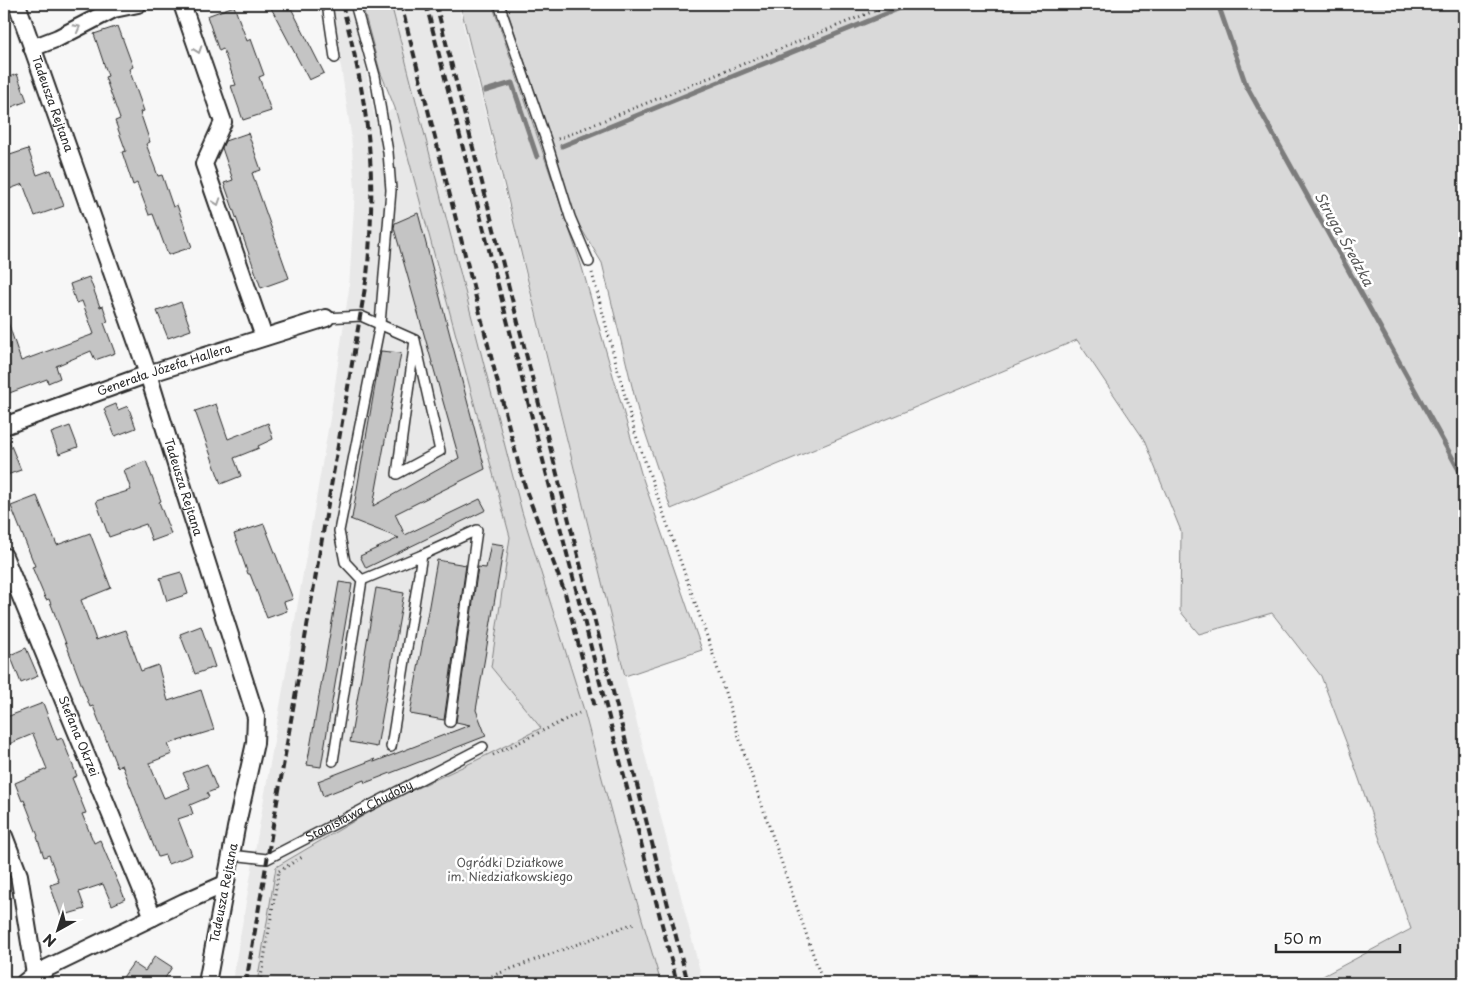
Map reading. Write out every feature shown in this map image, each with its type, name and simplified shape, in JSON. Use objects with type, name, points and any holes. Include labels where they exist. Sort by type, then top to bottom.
[{"type":"street","name":"Tadeusza Rejtana","points":[[17,4],[148,374],[256,717],[256,743],[225,884],[207,983]]},
{"type":"street","points":[[32,48],[58,38],[114,9],[138,4]]},
{"type":"street","points":[[182,4],[223,122],[204,164],[264,337]]},
{"type":"street","name":"Generała Józefa Hallera","points":[[4,426],[148,374],[326,318]]},
{"type":"street","name":"Stefana Okrzei","points":[[4,556],[153,917]]},
{"type":"street","points":[[4,836],[19,875],[29,978],[225,884]]},
{"type":"lane","points":[[326,4],[335,58]]},
{"type":"lane","points":[[355,4],[375,76],[388,152],[391,190],[380,324],[339,531],[345,562],[362,580]]},
{"type":"lane","points":[[500,4],[548,143],[570,217],[588,262]]},
{"type":"lane","points":[[326,318],[361,316],[414,340]]},
{"type":"lane","points":[[414,340],[440,451],[396,474],[412,359],[414,340]]},
{"type":"lane","points":[[362,580],[477,530],[450,722]]},
{"type":"lane","points":[[391,747],[422,555]]},
{"type":"lane","points":[[333,761],[362,580]]},
{"type":"lane","name":"Stanisława Chudoby","points":[[267,858],[483,747]]},
{"type":"lane","points":[[232,855],[267,858]]},
{"type":"path","points":[[548,143],[891,4]]},
{"type":"path","points":[[588,262],[634,430],[710,646],[745,756],[823,983]]},
{"type":"path","points":[[260,983],[279,870],[267,858]]},
{"type":"path","points":[[473,983],[637,922]]},
{"type":"shaded area","points":[[325,4],[349,4],[365,64],[375,119],[395,108],[559,719],[383,804],[276,867],[257,983],[232,983],[330,418],[349,289],[355,190],[351,134],[341,67]]},
{"type":"shaded area","points":[[391,4],[458,4],[703,983],[661,983],[618,838],[583,707],[522,512]]},
{"type":"green space","name":"Ogródki Działkowe im. Niedziałkowskiego","points":[[362,4],[391,4],[522,512],[583,707],[618,838],[661,983],[257,983],[276,867],[383,804],[541,728],[491,667],[510,537],[395,108],[380,71]]},
{"type":"green space","points":[[460,4],[492,4],[581,264],[641,473],[702,650],[625,676]]},
{"type":"green space","points":[[505,4],[1464,4],[1464,983],[1310,983],[1411,929],[1348,747],[1321,676],[1272,613],[1199,634],[1180,611],[1181,531],[1143,438],[1077,340],[671,509],[638,411],[602,263],[573,215],[549,134]]},
{"type":"building","points":[[269,4],[289,4],[324,73],[309,80]]},
{"type":"building","points":[[234,6],[247,41],[251,39],[264,75],[259,77],[271,111],[243,120],[231,86],[236,85],[223,49],[219,51],[207,16]]},
{"type":"building","points":[[118,26],[133,67],[129,69],[144,111],[140,112],[150,142],[146,144],[158,176],[162,175],[173,207],[177,205],[192,247],[168,255],[153,214],[149,215],[137,183],[133,185],[122,152],[126,151],[115,121],[120,119],[105,77],[108,76],[94,34]]},
{"type":"building","points":[[17,74],[27,101],[4,110],[4,79]]},
{"type":"building","points":[[248,133],[261,170],[252,173],[289,278],[261,288],[224,183],[233,180],[222,148],[225,141]]},
{"type":"building","points":[[28,149],[37,175],[51,170],[64,206],[35,216],[23,184],[4,191],[4,157]]},
{"type":"building","points":[[418,213],[485,469],[395,514],[405,535],[480,499],[486,510],[366,568],[360,556],[399,538],[350,519],[352,518],[381,351],[401,353],[373,506],[459,458],[394,228],[395,223]]},
{"type":"building","points":[[89,277],[100,307],[103,306],[108,322],[104,323],[115,353],[95,360],[91,351],[56,366],[60,378],[48,383],[47,379],[4,395],[4,317],[6,316],[21,361],[94,334],[82,301],[76,303],[70,284]]},
{"type":"building","points":[[181,302],[191,330],[168,338],[157,311]]},
{"type":"building","points":[[116,404],[118,410],[128,406],[136,428],[115,436],[104,409]]},
{"type":"building","points":[[216,404],[228,439],[268,423],[273,439],[258,446],[259,448],[234,458],[241,476],[221,484],[195,411]]},
{"type":"building","points":[[70,426],[78,447],[59,454],[51,433]]},
{"type":"building","points":[[4,436],[7,436],[21,470],[4,476]]},
{"type":"building","points":[[146,461],[171,534],[152,541],[146,524],[109,537],[96,501],[131,490],[124,470]]},
{"type":"building","points":[[37,496],[57,545],[90,533],[111,588],[81,600],[96,640],[126,630],[141,671],[158,665],[168,701],[201,690],[214,730],[168,744],[172,754],[149,763],[164,798],[190,788],[183,773],[207,764],[217,789],[207,793],[209,797],[190,805],[193,814],[178,819],[192,855],[168,864],[165,855],[158,857],[122,765],[117,767],[93,706],[90,707],[49,599],[46,600],[32,567],[35,566],[11,506]]},
{"type":"building","points":[[264,524],[293,599],[284,602],[287,611],[267,618],[250,574],[248,574],[234,534]]},
{"type":"building","points":[[491,543],[504,545],[476,710],[486,736],[365,783],[364,780],[323,796],[318,781],[375,759],[374,762],[470,725],[456,722],[478,567],[486,568]]},
{"type":"building","points":[[437,560],[466,565],[444,720],[410,714]]},
{"type":"building","points":[[181,572],[188,594],[167,601],[160,578]]},
{"type":"building","points":[[339,582],[352,584],[321,767],[307,765]]},
{"type":"building","points":[[376,588],[404,593],[377,747],[350,742]]},
{"type":"building","points":[[201,626],[215,667],[195,674],[180,634]]},
{"type":"building","points":[[26,648],[38,676],[21,683],[10,655]]},
{"type":"building","points":[[43,703],[57,740],[62,738],[77,776],[72,778],[86,813],[82,814],[94,843],[100,840],[125,899],[112,905],[103,884],[79,892],[85,909],[61,916],[50,885],[59,882],[49,855],[44,857],[24,800],[22,801],[15,783],[47,769],[33,734],[4,746],[4,718]]},
{"type":"building","points":[[155,956],[172,967],[162,983],[119,983],[133,963],[145,971]]},
{"type":"waterway","points":[[562,146],[910,4]]},
{"type":"waterway","name":"Struga Średzka","points":[[1218,4],[1246,85],[1464,479]]},
{"type":"waterway","points":[[485,91],[512,83],[537,157]]},
{"type":"railway","points":[[246,983],[367,276],[371,214],[368,133],[353,46],[342,4]]},
{"type":"railway","points":[[401,4],[519,466],[527,493],[565,593],[595,707]]},
{"type":"railway","points":[[426,4],[677,983]]},
{"type":"railway","points":[[436,4],[688,983]]}]
